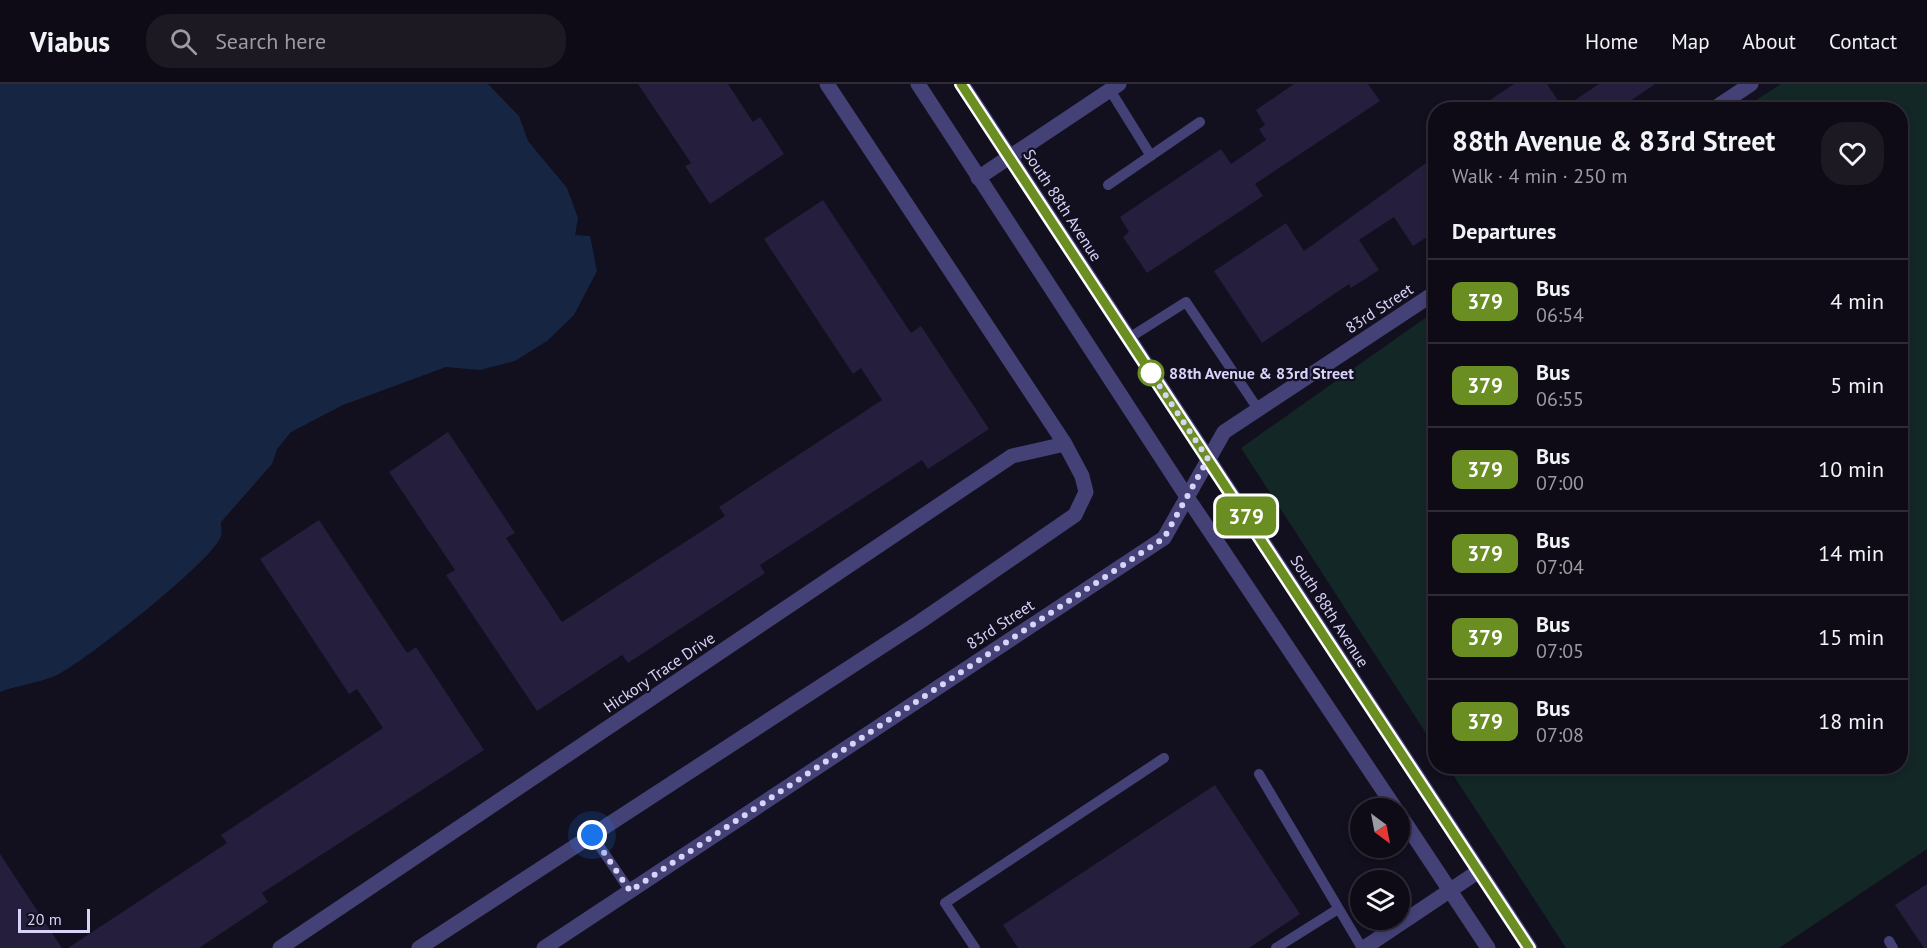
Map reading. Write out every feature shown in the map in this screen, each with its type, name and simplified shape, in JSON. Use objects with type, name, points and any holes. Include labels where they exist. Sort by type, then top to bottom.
[{"type":"street","points":[[419,948],[921,621],[1075,515],[1086,492],[1082,476],[1065,444],[827,84]]},
{"type":"street","points":[[918,84],[1187,497],[1388,798]]},
{"type":"street","name":"South 88th Avenue","points":[[962,84],[1530,948]]},
{"type":"street","points":[[1724,102],[1751,84]]},
{"type":"street","points":[[978,178],[1114,87]]},
{"type":"street","name":"83rd Street","points":[[544,948],[1164,538],[1224,432],[1428,297]]},
{"type":"street","name":"Hickory Trace Drive","points":[[280,948],[1012,456],[1065,444]]},
{"type":"street","points":[[1410,830],[1488,948]]},
{"type":"street","points":[[1363,948],[1479,871]]},
{"type":"lane","points":[[1114,87],[1151,156]]},
{"type":"lane","points":[[1108,185],[1200,122]]},
{"type":"lane","points":[[1129,338],[1186,302],[1258,409]]},
{"type":"lane","points":[[975,948],[945,903],[1164,758]]},
{"type":"lane","points":[[1259,774],[1363,948]]},
{"type":"lane","points":[[592,835],[630,891]]},
{"type":"lane","points":[[1276,948],[1338,909]]},
{"type":"green space","points":[[1781,84],[1927,84],[1927,849],[1779,948],[1566,948],[1453,774],[1908,774],[1908,102],[1753,102]]},
{"type":"green space","points":[[1428,316],[1428,736],[1241,448]]},
{"type":"water","points":[[0,84],[488,84],[519,116],[528,141],[567,188],[578,218],[575,235],[590,236],[597,271],[574,315],[547,341],[515,361],[480,370],[446,367],[343,405],[291,432],[277,449],[272,464],[221,522],[221,536],[213,548],[173,587],[119,632],[72,666],[50,678],[0,692]]},
{"type":"building","points":[[638,84],[728,84],[753,122],[760,117],[784,154],[710,204],[685,166],[691,163]]},
{"type":"building","points":[[1294,84],[1368,84],[1380,101],[1255,184],[1263,196],[1147,273],[1123,237],[1129,232],[1120,217],[1221,149],[1231,164],[1266,140],[1259,129],[1265,125],[1256,110]]},
{"type":"building","points":[[1514,84],[1547,84],[1559,102],[1487,102]]},
{"type":"building","points":[[1599,84],[1655,84],[1629,102],[1572,102]]},
{"type":"building","points":[[1426,163],[1428,166],[1428,236],[1413,246],[1394,217],[1359,240],[1379,270],[1351,288],[1349,284],[1262,343],[1214,271],[1286,223],[1304,251]]},
{"type":"building","points":[[823,200],[911,333],[921,326],[989,429],[928,469],[922,460],[760,565],[765,573],[628,663],[622,655],[537,711],[446,575],[455,570],[389,472],[448,432],[515,533],[506,538],[562,622],[725,516],[719,507],[882,400],[861,368],[853,374],[764,239]]},
{"type":"building","points":[[319,520],[407,653],[416,647],[484,750],[262,893],[268,902],[199,948],[68,948],[227,843],[221,835],[383,728],[357,689],[349,694],[260,559]]},
{"type":"building","points":[[1215,785],[1300,914],[1249,948],[1018,948],[1003,925]]},
{"type":"building","points":[[0,854],[62,948],[0,948]]},
{"type":"building","points":[[1927,884],[1927,948],[1924,948],[1895,905]]},
{"type":"bus line","name":"379","points":[[961,84],[1529,948]]},
{"type":"place","name":"88th Avenue & 83rd Street","points":[[1151,373]]},
{"type":"route","points":[[592,835],[630,891],[1164,538],[1208,459],[1151,373]]}]
